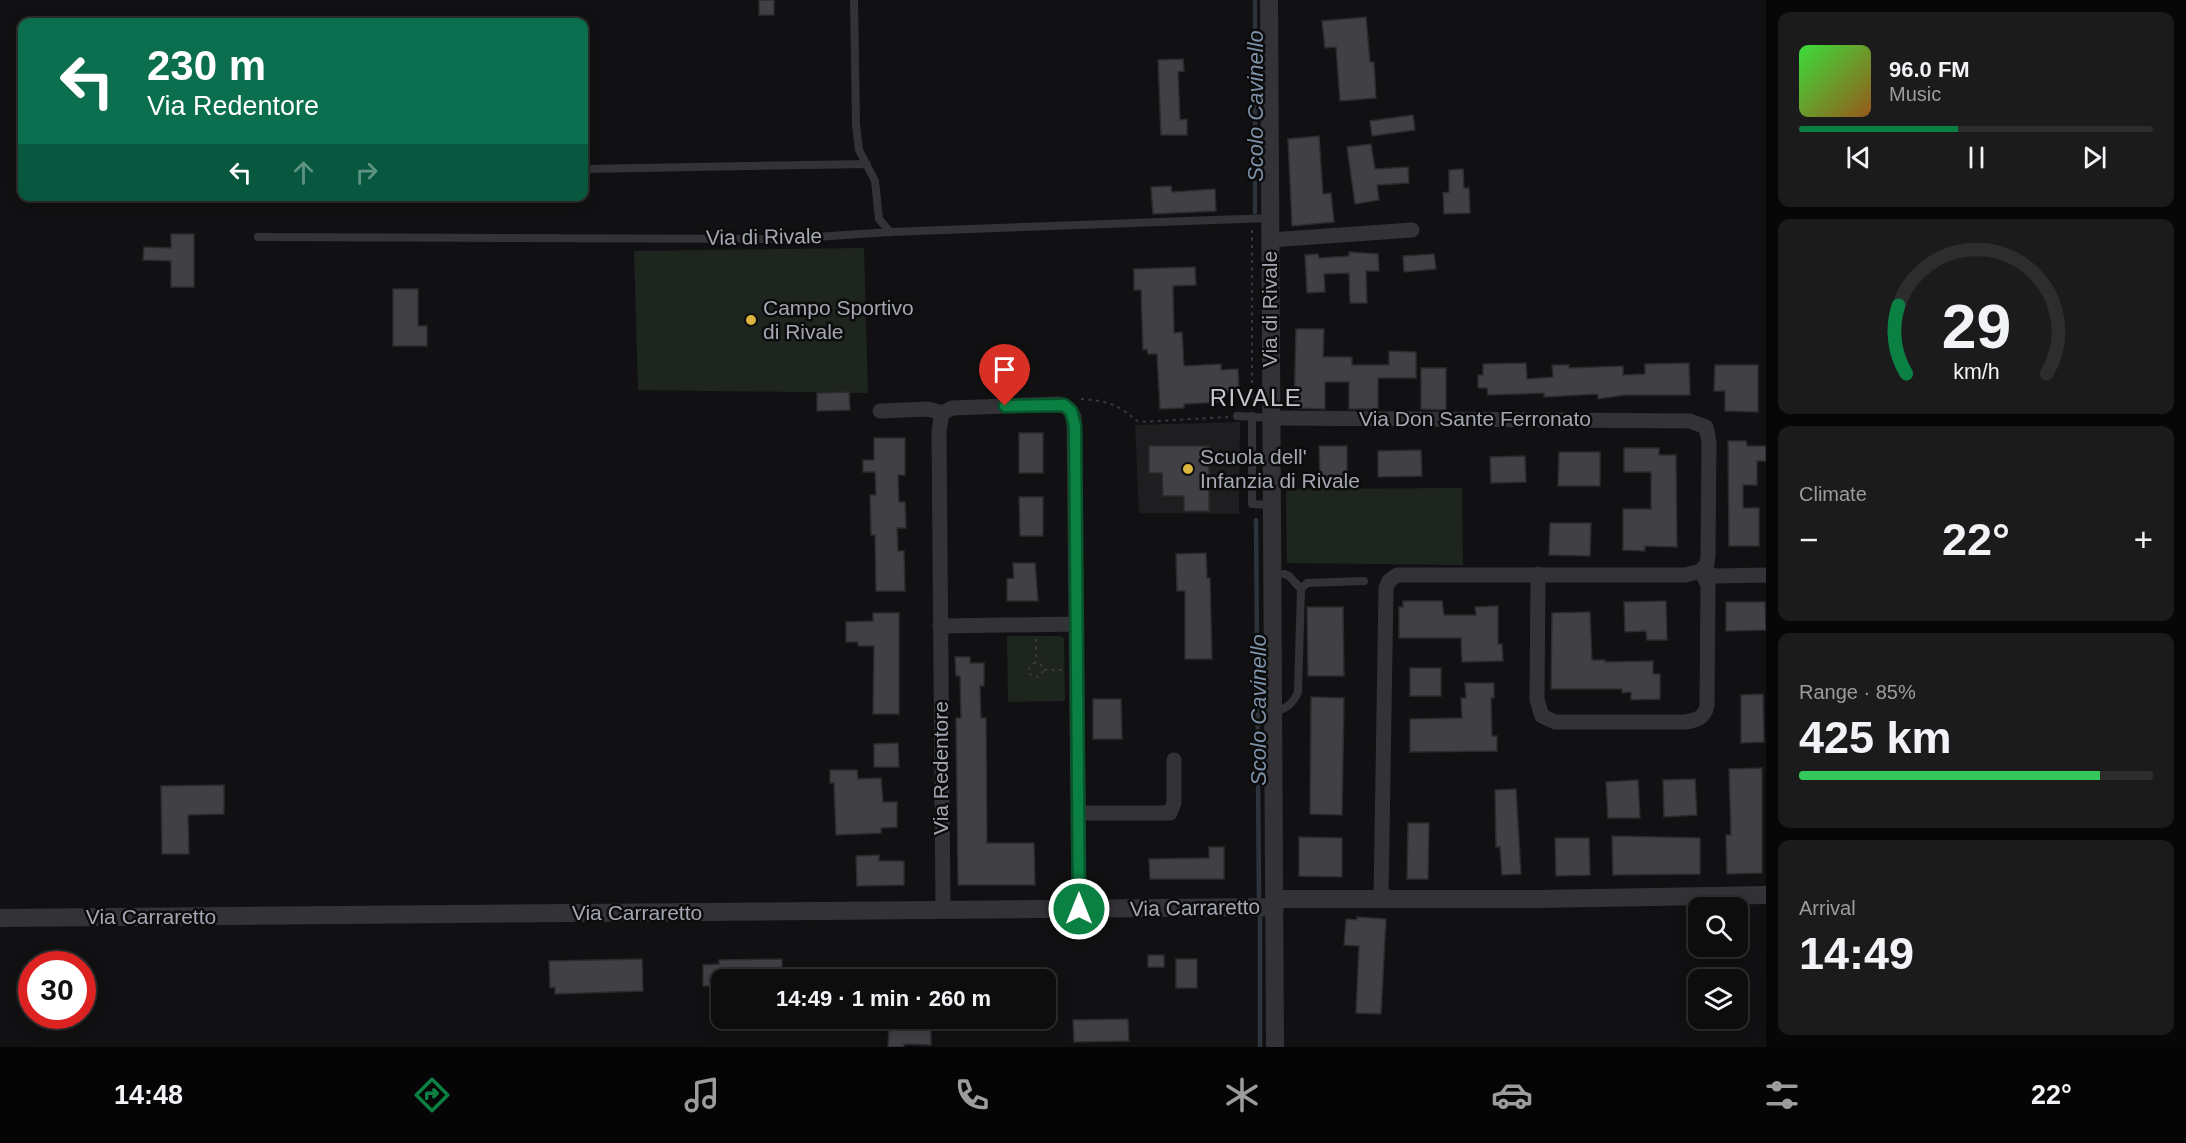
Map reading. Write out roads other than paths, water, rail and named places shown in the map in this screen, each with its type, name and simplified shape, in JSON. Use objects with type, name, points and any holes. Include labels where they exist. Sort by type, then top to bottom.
[{"type":"street","name":"Via di Rivale","points":[[1269,0],[1270,240],[1261,417],[1278,574],[1273,711],[1275,1047]]},
{"type":"street","points":[[1270,240],[1412,230]]},
{"type":"street","points":[[880,411],[928,409],[942,413],[952,408],[1053,404],[1064,405],[1071,411],[1075,426],[1079,909]]},
{"type":"street","name":"Via Redentore","points":[[942,413],[939,423],[943,910]]},
{"type":"street","name":"Via Don Sante Ferronato","points":[[1261,417],[1690,421],[1706,427],[1709,442],[1708,555],[1707,564],[1701,571],[1708,585],[1707,705],[1706,712],[1700,718],[1683,722],[1555,722],[1542,716],[1537,700],[1538,574]]},
{"type":"street","points":[[1382,899],[1386,588],[1389,581],[1397,575],[1685,575],[1701,571],[1716,576],[1766,575]]},
{"type":"street","points":[[940,626],[1077,624]]},
{"type":"street","points":[[1078,813],[1170,813],[1174,803],[1174,760]]},
{"type":"street","name":"Via Carraretto","points":[[0,918],[1079,909],[1382,899],[1766,895]]},
{"type":"lane","points":[[854,0],[856,124],[859,150],[875,181],[879,219],[890,232]]},
{"type":"lane","points":[[588,169],[867,164]]},
{"type":"lane","name":"Via di Rivale","points":[[258,237],[775,239],[890,232],[1270,218]]},
{"type":"lane","name":"Via Don Sante Ferronato","points":[[1236,416],[1261,417]]},
{"type":"lane","points":[[1278,574],[1289,576],[1301,589]]},
{"type":"lane","points":[[1273,711],[1286,707],[1295,700],[1298,692],[1301,589],[1307,583],[1364,581]]},
{"type":"waterway","name":"Scolo Cavinello","points":[[1255,0],[1255,212]]},
{"type":"waterway","name":"Scolo Cavinello","points":[[1256,520],[1259,900]]},
{"type":"waterway","name":"Scolo Cavinello","points":[[1260,916],[1260,1047]]},
{"type":"place","name":"Campo Sportivo di Rivale","points":[[751,320]]},
{"type":"place","name":"Scuola dell' Infanzia di Rivale","points":[[1188,469]]},
{"type":"district","name":"RIVALE","points":[[1256,398]]}]
